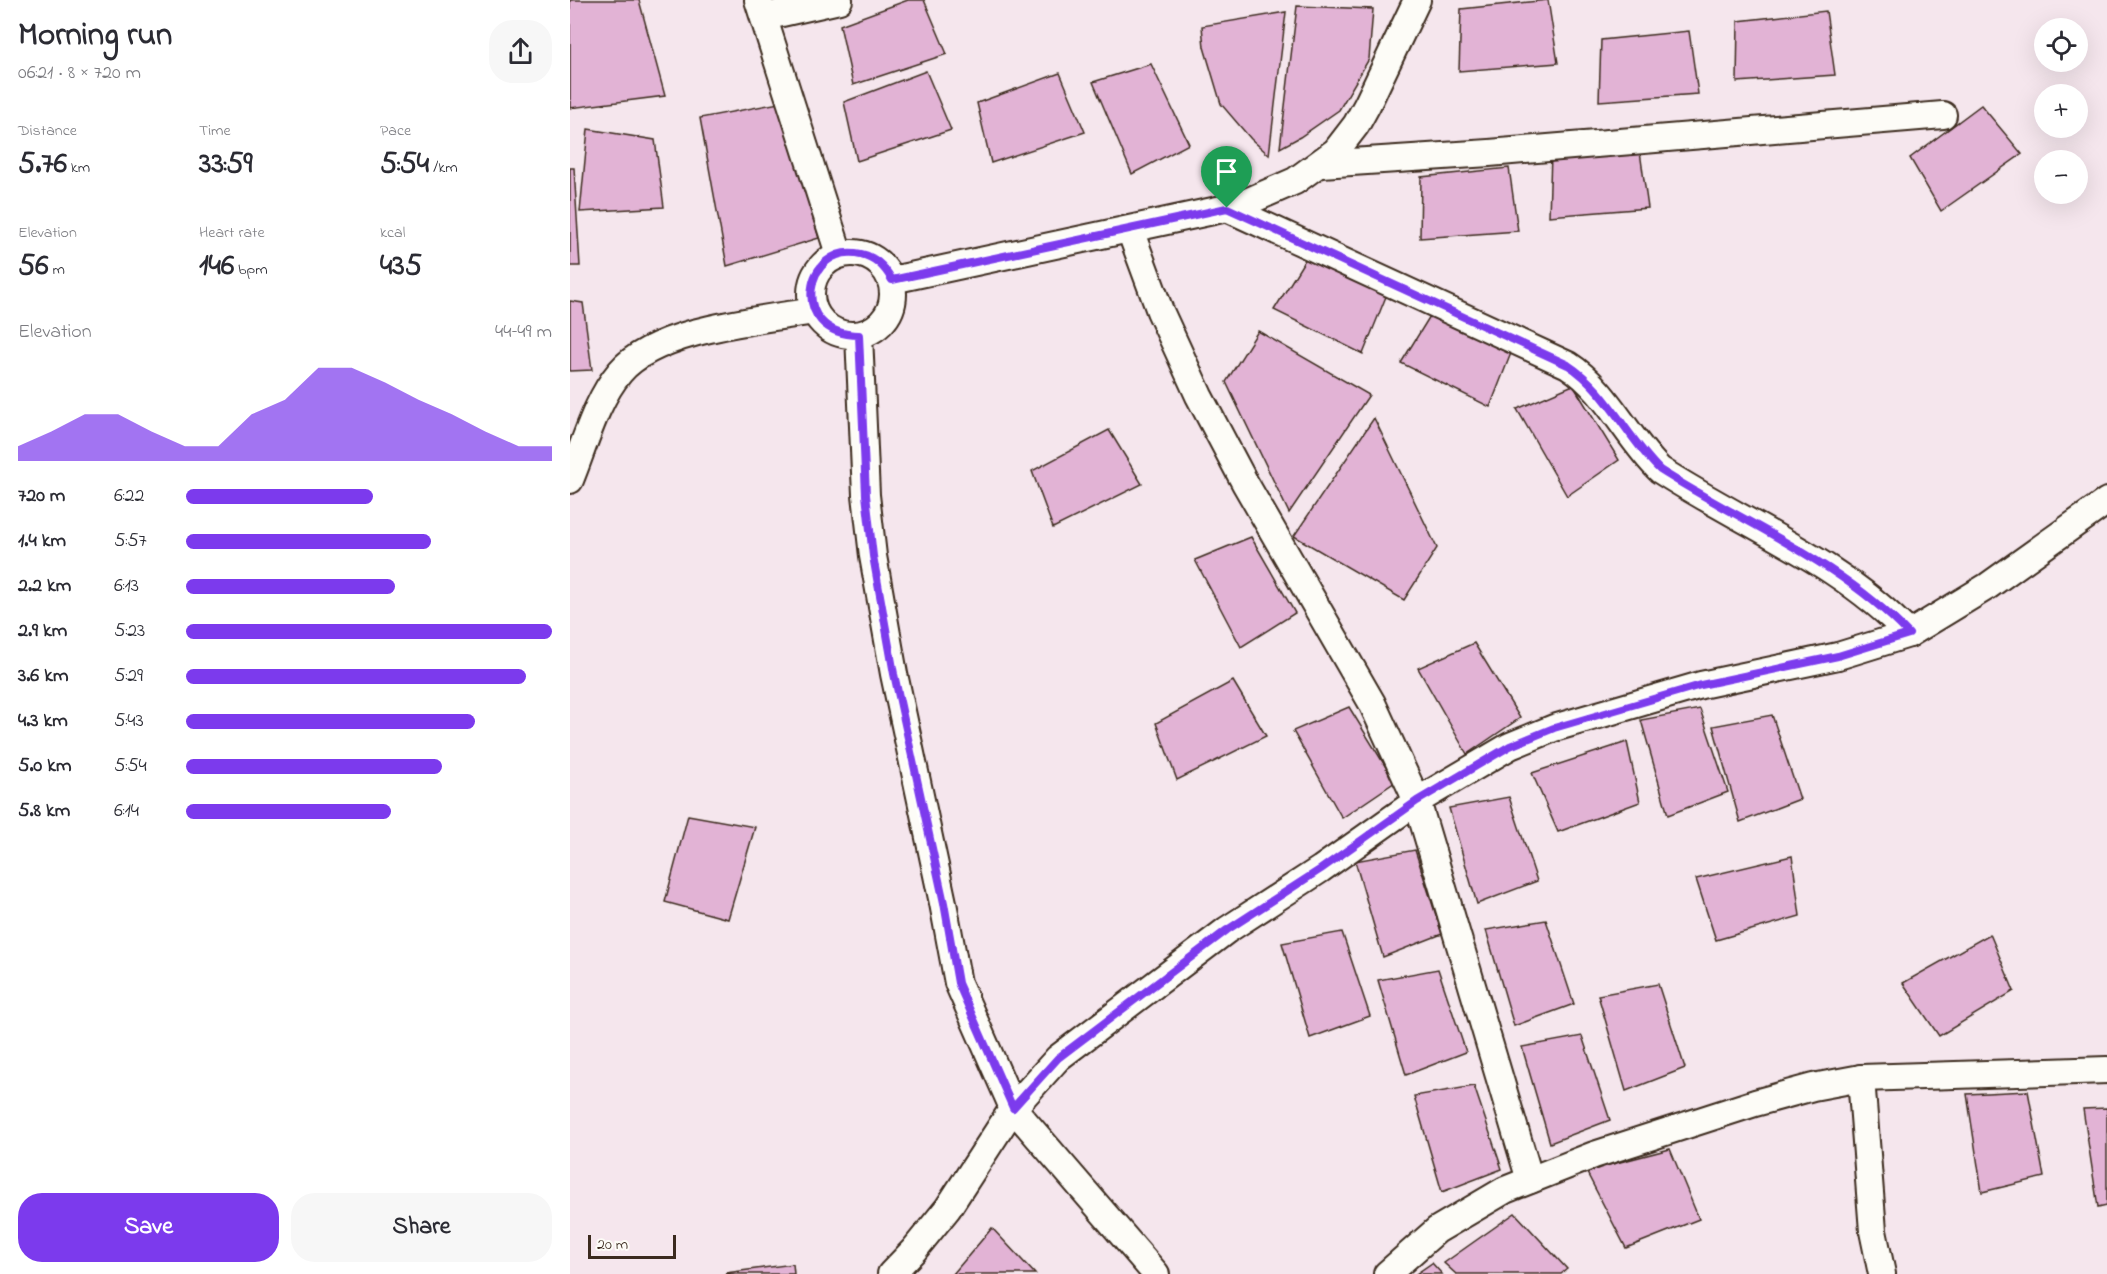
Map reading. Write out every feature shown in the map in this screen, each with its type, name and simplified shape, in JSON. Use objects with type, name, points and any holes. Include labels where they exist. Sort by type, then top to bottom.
[{"type":"street","points":[[839,0],[761,8],[839,254]]},
{"type":"street","points":[[892,280],[1227,208],[1295,182],[1336,151],[1356,125],[1416,0]]},
{"type":"street","points":[[1321,164],[1489,153],[1943,115]]},
{"type":"street","points":[[1227,208],[1568,365],[1590,383],[1641,450],[1660,470],[1827,568],[1874,602],[1909,634]]},
{"type":"street","points":[[1130,230],[1160,311],[1199,396],[1245,483],[1372,703],[1417,801],[1530,1180]]},
{"type":"street","points":[[852,252],[866,255],[878,262],[892,280],[894,298],[890,312],[872,331],[859,335],[845,335],[832,330],[814,311],[811,297],[812,284],[817,271],[839,254],[852,252]]},
{"type":"street","points":[[570,480],[605,393],[621,371],[638,357],[660,344],[683,336],[814,311]]},
{"type":"street","points":[[859,335],[866,495],[873,556],[894,674],[944,903],[958,983],[1013,1108],[1156,1274]]},
{"type":"street","points":[[891,1274],[948,1208],[1013,1108],[1058,1058],[1227,930],[1321,869],[1417,801],[1510,746],[1554,728],[1701,685],[1838,656],[1909,634],[1988,586],[2107,501]]},
{"type":"street","points":[[1387,1274],[1437,1230],[1505,1190],[1594,1155],[1694,1122],[1813,1087],[1861,1078],[2107,1070]]},
{"type":"street","points":[[1861,1078],[1873,1231],[1882,1274]]},
{"type":"building","points":[[570,0],[639,0],[665,96],[570,108]]},
{"type":"building","points":[[908,0],[924,0],[947,54],[853,85],[840,25]]},
{"type":"building","points":[[1548,0],[1558,63],[1459,71],[1461,9]]},
{"type":"building","points":[[1297,6],[1373,9],[1369,59],[1339,110],[1280,148]]},
{"type":"building","points":[[1826,11],[1835,75],[1737,82],[1738,21]]},
{"type":"building","points":[[1286,12],[1269,155],[1251,139],[1221,104],[1204,47],[1202,26]]},
{"type":"building","points":[[1689,31],[1698,94],[1599,101],[1601,40]]},
{"type":"building","points":[[1151,64],[1189,144],[1132,174],[1093,82]]},
{"type":"building","points":[[926,71],[951,130],[857,161],[844,102]]},
{"type":"building","points":[[1060,73],[1085,132],[991,163],[977,103]]},
{"type":"building","points":[[779,103],[819,238],[727,266],[700,118]]},
{"type":"building","points":[[1981,105],[2022,154],[1941,211],[1910,158]]},
{"type":"building","points":[[588,129],[655,140],[664,207],[580,212]]},
{"type":"building","points":[[1639,145],[1648,208],[1549,216],[1551,155]]},
{"type":"building","points":[[570,168],[574,168],[580,266],[570,266]]},
{"type":"building","points":[[1509,168],[1518,231],[1420,238],[1421,177]]},
{"type":"building","points":[[1306,258],[1387,294],[1363,354],[1274,310]]},
{"type":"building","points":[[570,301],[583,303],[592,370],[570,371]]},
{"type":"building","points":[[1433,311],[1513,348],[1490,407],[1401,363]]},
{"type":"building","points":[[1258,331],[1369,395],[1289,513],[1226,382]]},
{"type":"building","points":[[1573,385],[1619,460],[1567,496],[1517,409]]},
{"type":"building","points":[[1374,418],[1437,548],[1404,600],[1294,536]]},
{"type":"building","points":[[1109,430],[1142,484],[1053,528],[1032,471]]},
{"type":"building","points":[[1251,537],[1295,613],[1241,647],[1195,560]]},
{"type":"building","points":[[1474,643],[1520,718],[1467,754],[1418,668]]},
{"type":"building","points":[[1233,681],[1266,736],[1177,780],[1156,723]]},
{"type":"building","points":[[1349,707],[1395,782],[1342,818],[1293,731]]},
{"type":"building","points":[[1700,709],[1728,792],[1668,815],[1641,720]]},
{"type":"building","points":[[1772,715],[1800,799],[1740,822],[1713,726]]},
{"type":"building","points":[[1627,742],[1640,802],[1558,832],[1532,773]]},
{"type":"building","points":[[1509,797],[1537,881],[1477,904],[1449,808]]},
{"type":"building","points":[[688,815],[755,827],[728,919],[665,902]]},
{"type":"building","points":[[1415,850],[1442,934],[1383,957],[1355,861]]},
{"type":"building","points":[[1792,856],[1800,916],[1716,940],[1696,879]]},
{"type":"building","points":[[1546,920],[1574,1004],[1514,1026],[1486,930]]},
{"type":"building","points":[[1342,932],[1370,1016],[1310,1038],[1282,943]]},
{"type":"building","points":[[1990,934],[2014,991],[1939,1036],[1903,983]]},
{"type":"building","points":[[1438,969],[1466,1052],[1406,1075],[1378,980]]},
{"type":"building","points":[[1658,984],[1685,1068],[1626,1091],[1598,995]]},
{"type":"building","points":[[1582,1036],[1610,1120],[1550,1143],[1522,1047]]},
{"type":"building","points":[[1474,1086],[1502,1169],[1442,1192],[1414,1096]]},
{"type":"building","points":[[2028,1091],[2044,1177],[1982,1192],[1967,1094]]},
{"type":"building","points":[[2107,1108],[2107,1205],[2098,1207],[2083,1109]]},
{"type":"building","points":[[1670,1149],[1699,1219],[1626,1248],[1586,1171]]},
{"type":"building","points":[[1515,1213],[1567,1269],[1561,1274],[1456,1274],[1444,1263]]},
{"type":"building","points":[[992,1228],[1035,1274],[953,1274]]},
{"type":"building","points":[[1432,1263],[1442,1274],[1416,1274]]},
{"type":"building","points":[[793,1264],[794,1274],[726,1274],[726,1273]]},
{"type":"route","points":[[1227,208],[1568,365],[1590,383],[1641,450],[1660,470],[1827,568],[1874,602],[1909,634],[1838,656],[1701,685],[1554,728],[1510,746],[1467,769],[1417,801],[1321,869],[1227,930],[1058,1058],[1013,1108],[958,983],[944,903],[894,674],[873,556],[866,495],[859,335],[845,335],[832,330],[822,322],[814,311],[811,297],[812,284],[817,271],[839,254],[852,252],[866,255],[878,262],[892,280],[1227,208]]}]
